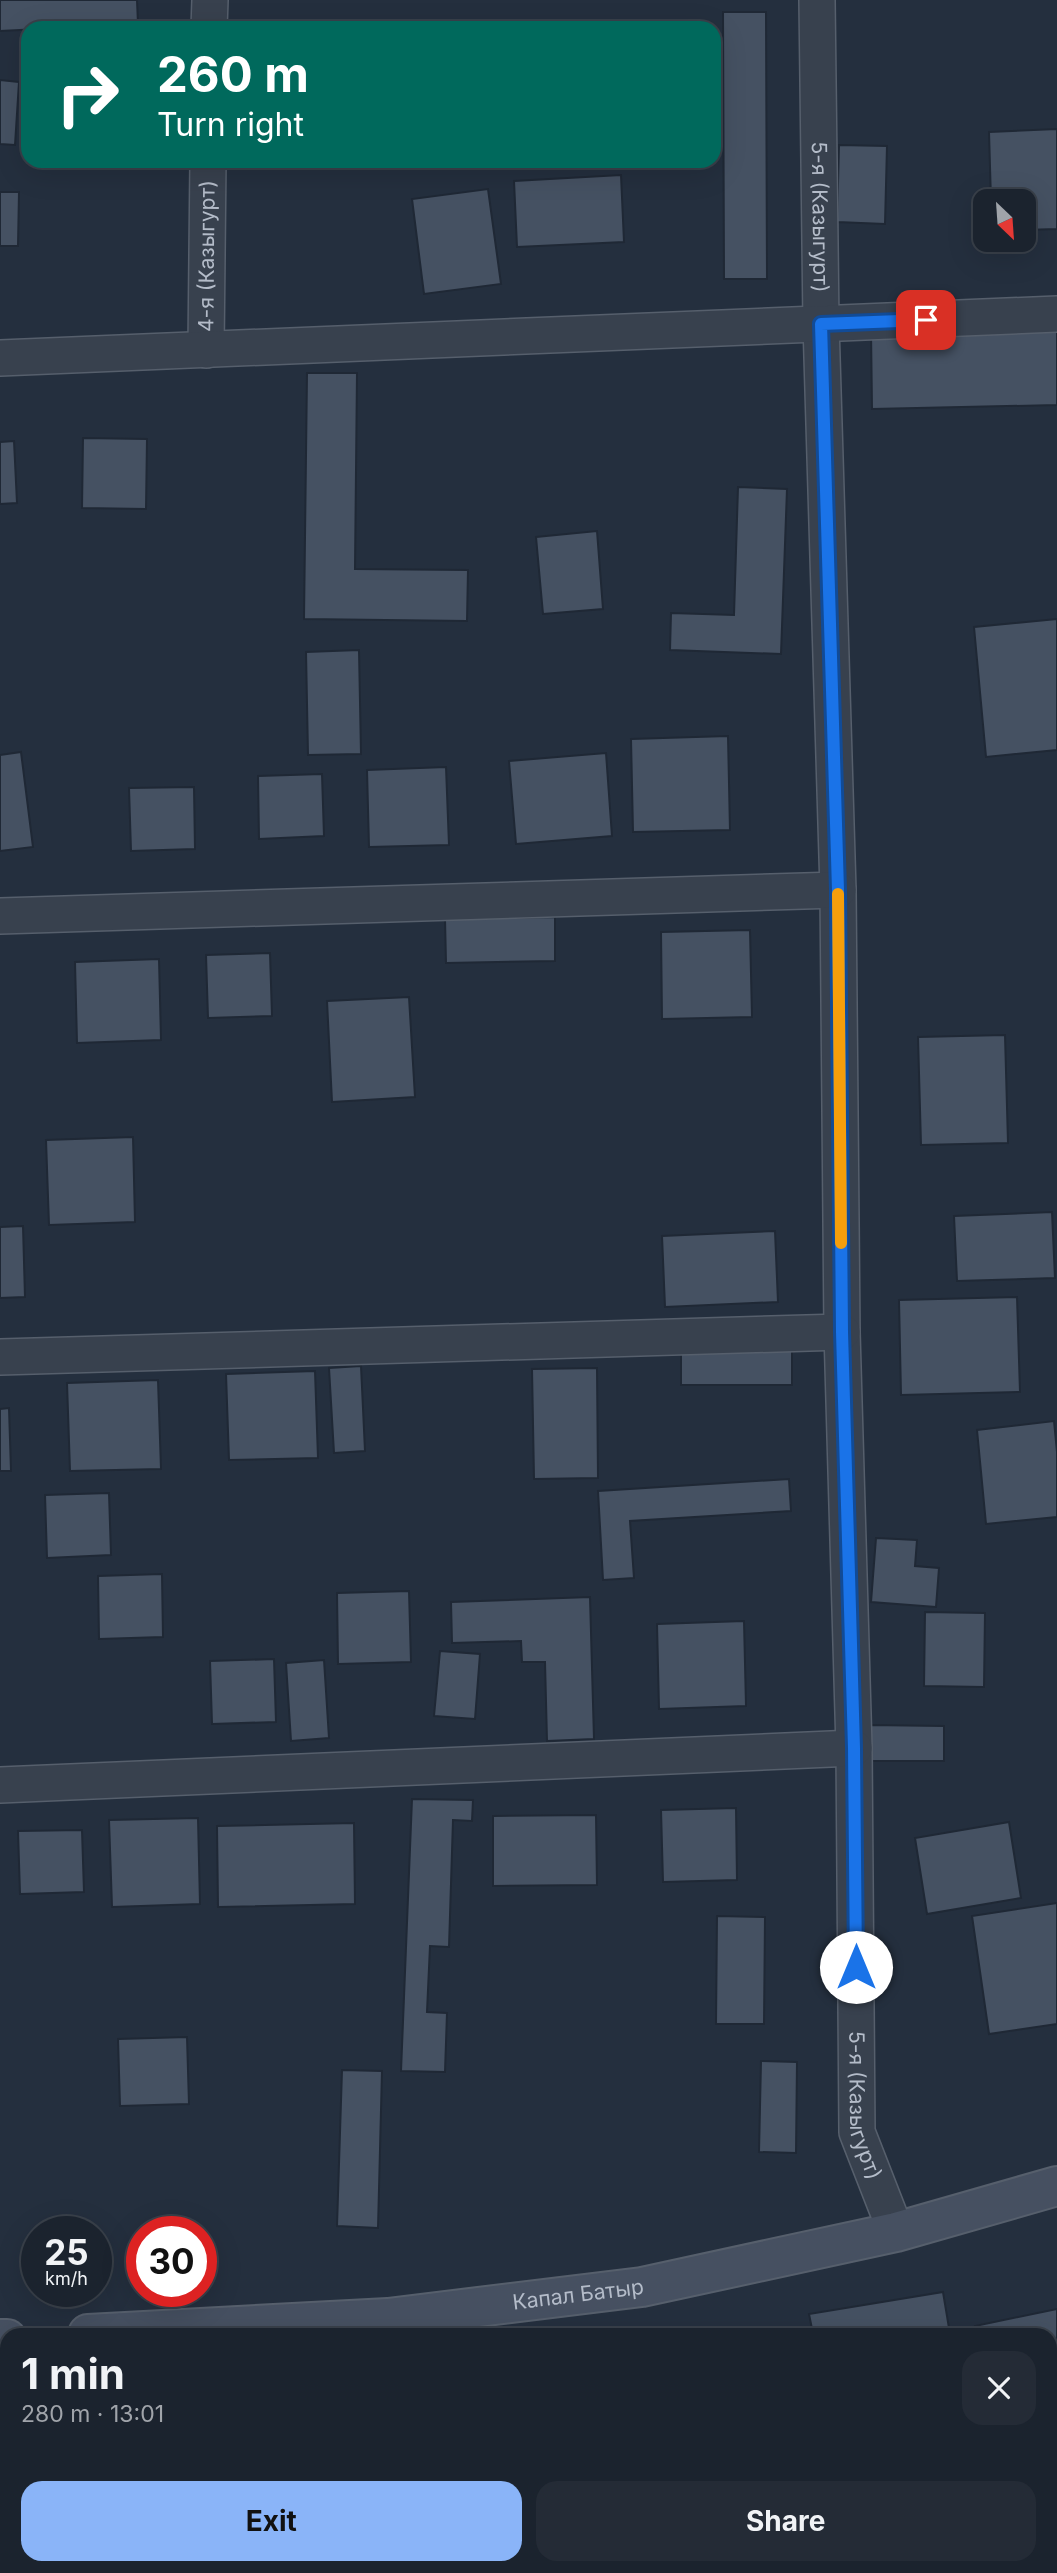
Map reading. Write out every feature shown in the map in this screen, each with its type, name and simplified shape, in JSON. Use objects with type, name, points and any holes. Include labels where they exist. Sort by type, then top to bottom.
[{"type":"main road","name":"Капал Батыр","points":[[200,2328],[388,2318],[642,2287],[896,2232],[1057,2186]]},
{"type":"street","points":[[209,21],[210,0]]},
{"type":"street","name":"5-я (Казыгурт)","points":[[817,0],[821,324],[838,890],[842,1332],[854,1748],[857,2132],[896,2232]]},
{"type":"street","name":"4-я (Казыгурт)","points":[[206,349],[208,168]]},
{"type":"street","points":[[0,358],[1057,314]]},
{"type":"street","points":[[0,916],[838,890]]},
{"type":"street","points":[[0,1357],[842,1332]]},
{"type":"street","points":[[0,1785],[854,1748]]},
{"type":"building","points":[[0,0],[137,0],[138,21],[21,21],[21,30],[0,31]]},
{"type":"building","points":[[723,12],[766,12],[767,279],[724,279]]},
{"type":"building","points":[[0,80],[19,82],[15,145],[0,144]]},
{"type":"building","points":[[1057,129],[1057,229],[1036,230],[1036,189],[991,189],[989,132]]},
{"type":"building","points":[[839,145],[887,146],[885,224],[837,222]]},
{"type":"building","points":[[621,175],[624,242],[517,247],[514,181]]},
{"type":"building","points":[[488,189],[501,284],[424,294],[412,199]]},
{"type":"building","points":[[0,192],[19,192],[18,246],[0,246]]},
{"type":"building","points":[[1057,328],[1057,405],[872,409],[871,331]]},
{"type":"building","points":[[307,373],[357,373],[355,569],[468,570],[467,621],[304,619]]},
{"type":"building","points":[[83,438],[147,439],[146,509],[82,508]]},
{"type":"building","points":[[14,441],[17,503],[0,504],[0,442]]},
{"type":"building","points":[[738,487],[787,489],[781,654],[670,650],[671,613],[734,615]]},
{"type":"building","points":[[597,531],[603,609],[543,614],[536,537]]},
{"type":"building","points":[[1057,619],[1057,750],[986,757],[974,627]]},
{"type":"building","points":[[359,650],[361,754],[308,755],[306,652]]},
{"type":"building","points":[[728,736],[730,830],[633,832],[631,739]]},
{"type":"building","points":[[21,752],[33,847],[0,851],[0,755]]},
{"type":"building","points":[[606,753],[612,836],[516,844],[509,761]]},
{"type":"building","points":[[446,767],[449,845],[369,847],[367,770]]},
{"type":"building","points":[[322,774],[324,836],[259,839],[258,776]]},
{"type":"building","points":[[194,787],[195,849],[131,851],[129,788]]},
{"type":"building","points":[[555,917],[555,961],[446,963],[445,919]]},
{"type":"building","points":[[750,930],[752,1017],[662,1019],[661,932]]},
{"type":"building","points":[[270,953],[272,1016],[208,1018],[206,955]]},
{"type":"building","points":[[159,959],[161,1040],[77,1043],[75,962]]},
{"type":"building","points":[[409,997],[415,1097],[332,1102],[327,1001]]},
{"type":"building","points":[[1005,1035],[1008,1143],[921,1145],[918,1037]]},
{"type":"building","points":[[133,1137],[135,1222],[49,1225],[46,1140]]},
{"type":"building","points":[[1052,1212],[1055,1278],[957,1281],[954,1216]]},
{"type":"building","points":[[23,1226],[25,1297],[0,1298],[0,1227]]},
{"type":"building","points":[[775,1231],[778,1302],[665,1307],[662,1236]]},
{"type":"building","points":[[1017,1297],[1020,1392],[901,1395],[899,1300]]},
{"type":"building","points":[[792,1348],[792,1385],[681,1385],[681,1349]]},
{"type":"building","points":[[361,1366],[365,1451],[334,1453],[329,1368]]},
{"type":"building","points":[[597,1368],[598,1478],[534,1479],[532,1369]]},
{"type":"building","points":[[315,1371],[318,1458],[229,1460],[226,1374]]},
{"type":"building","points":[[158,1380],[161,1469],[70,1471],[67,1383]]},
{"type":"building","points":[[9,1408],[11,1471],[0,1471],[0,1409]]},
{"type":"building","points":[[1054,1421],[1057,1517],[986,1524],[977,1430]]},
{"type":"building","points":[[789,1479],[791,1511],[630,1521],[634,1578],[603,1580],[598,1491]]},
{"type":"building","points":[[109,1493],[111,1555],[47,1558],[45,1495]]},
{"type":"building","points":[[876,1538],[917,1540],[915,1566],[939,1568],[936,1607],[871,1602]]},
{"type":"building","points":[[162,1574],[163,1637],[99,1639],[98,1576]]},
{"type":"building","points":[[409,1591],[411,1662],[338,1664],[337,1593]]},
{"type":"building","points":[[590,1597],[594,1739],[547,1741],[545,1662],[522,1662],[521,1641],[452,1643],[451,1602]]},
{"type":"building","points":[[925,1612],[985,1613],[984,1687],[924,1686]]},
{"type":"building","points":[[744,1621],[746,1706],[659,1709],[657,1624]]},
{"type":"building","points":[[440,1651],[480,1654],[475,1719],[434,1716]]},
{"type":"building","points":[[274,1659],[276,1722],[212,1724],[210,1661]]},
{"type":"building","points":[[324,1660],[329,1738],[291,1741],[286,1663]]},
{"type":"building","points":[[869,1725],[944,1726],[944,1761],[869,1761]]},
{"type":"building","points":[[412,1799],[473,1800],[472,1821],[453,1820],[449,1947],[430,1946],[427,2012],[447,2013],[445,2072],[401,2071]]},
{"type":"building","points":[[736,1808],[737,1880],[663,1882],[661,1810]]},
{"type":"building","points":[[596,1815],[597,1885],[493,1886],[493,1816]]},
{"type":"building","points":[[198,1818],[200,1904],[112,1907],[109,1820]]},
{"type":"building","points":[[1009,1822],[1021,1898],[927,1914],[915,1838]]},
{"type":"building","points":[[354,1823],[355,1904],[218,1907],[217,1826]]},
{"type":"building","points":[[82,1830],[84,1892],[20,1894],[18,1831]]},
{"type":"building","points":[[1057,1903],[1057,2024],[989,2034],[972,1916]]},
{"type":"building","points":[[717,1916],[765,1917],[764,2024],[716,2024]]},
{"type":"building","points":[[187,2037],[189,2104],[120,2106],[118,2039]]},
{"type":"building","points":[[761,2061],[797,2062],[796,2153],[759,2152]]},
{"type":"building","points":[[342,2070],[382,2071],[378,2228],[337,2226]]},
{"type":"building","points":[[943,2292],[949,2328],[812,2328],[809,2314]]},
{"type":"building","points":[[1057,2309],[1057,2328],[975,2326]]},
{"type":"slow traffic","points":[[838,894],[841,1243]]},
{"type":"route","points":[[856,1967],[854,1748],[842,1332],[838,890],[821,324],[926,320]]}]
